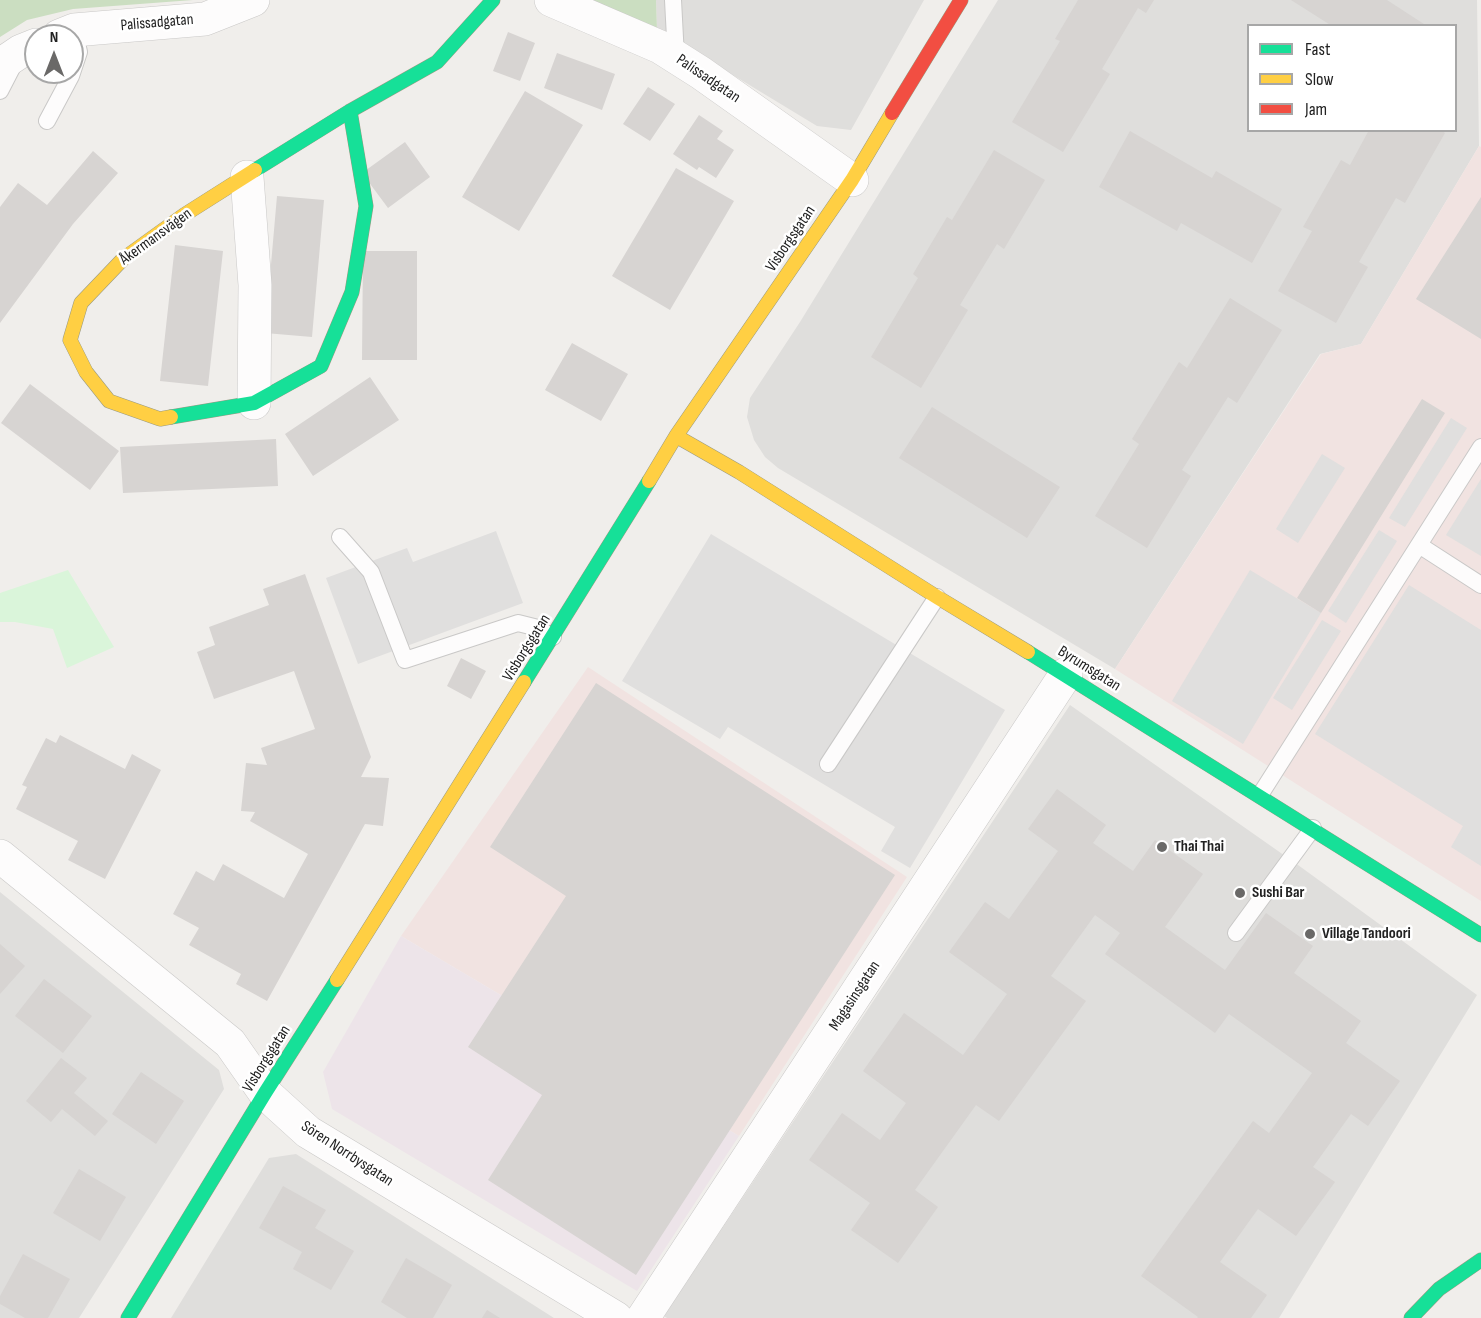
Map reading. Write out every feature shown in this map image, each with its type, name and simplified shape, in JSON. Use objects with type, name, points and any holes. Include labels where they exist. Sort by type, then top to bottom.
[{"type":"street","name":"Palissadgatan","points":[[84,31],[205,19],[253,0]]},
{"type":"street","name":"Åkermansvägen","points":[[350,111],[366,206],[352,292],[321,366],[254,403],[160,419],[110,401],[86,372],[70,340],[81,303],[123,259],[184,215],[350,111],[437,62],[493,0]]},
{"type":"street","name":"Palissadgatan","points":[[551,0],[660,47],[702,73],[852,180]]},
{"type":"street","name":"Visborgsgatan","points":[[128,1318],[265,1093],[443,815],[676,436],[852,180],[961,0]]},
{"type":"street","points":[[247,177],[255,285],[254,403]]},
{"type":"street","name":"Byrumsgatan","points":[[676,436],[1066,674],[1481,935]]},
{"type":"street","name":"Magasinsgatan","points":[[643,1318],[1066,674]]},
{"type":"street","name":"Sören Norrbysgatan","points":[[0,856],[230,1043],[265,1093],[308,1132],[616,1318]]},
{"type":"street","points":[[1411,1318],[1439,1289],[1481,1260]]},
{"type":"lane","points":[[673,0],[676,57]]},
{"type":"lane","points":[[0,91],[19,54]]},
{"type":"lane","points":[[47,121],[67,84]]},
{"type":"lane","points":[[1260,795],[1481,447]]},
{"type":"lane","points":[[340,537],[371,572],[405,660],[518,623],[534,627],[553,638]]},
{"type":"lane","points":[[1419,545],[1481,585]]},
{"type":"lane","points":[[828,764],[937,597]]},
{"type":"lane","points":[[1236,933],[1313,828]]},
{"type":"shaded area","points":[[656,0],[924,0],[851,130],[817,126],[657,29]]},
{"type":"shaded area","points":[[998,0],[1477,0],[1479,146],[1361,344],[1320,354],[1115,669],[778,468],[765,457],[754,440],[747,417],[750,398],[800,322]]},
{"type":"shaded area","points":[[1479,146],[1481,147],[1481,901],[1115,669],[1321,354],[1361,344]]},
{"type":"shaded area","points":[[1451,418],[1467,428],[1405,527],[1389,518]]},
{"type":"shaded area","points":[[1322,454],[1345,468],[1298,543],[1276,529]]},
{"type":"shaded area","points":[[1481,479],[1481,556],[1446,535]]},
{"type":"shaded area","points":[[1379,530],[1397,541],[1346,623],[1328,611]]},
{"type":"shaded area","points":[[496,531],[523,603],[358,664],[326,578],[407,548],[413,562]]},
{"type":"shaded area","points":[[711,534],[1005,710],[910,868],[881,851],[895,827],[728,727],[720,739],[622,681]]},
{"type":"shaded area","points":[[1250,570],[1321,613],[1243,744],[1172,701]]},
{"type":"shaded area","points":[[1409,585],[1481,630],[1481,866],[1451,847],[1463,826],[1315,734]]},
{"type":"shaded area","points":[[1322,620],[1341,631],[1292,710],[1273,698]]},
{"type":"shaded area","points":[[588,667],[907,877],[739,1136],[401,936]]},
{"type":"shaded area","points":[[1070,705],[1298,865],[1477,995],[1279,1318],[667,1318],[664,1316]]},
{"type":"shaded area","points":[[0,892],[219,1070],[224,1089],[79,1318],[0,1318]]},
{"type":"shaded area","points":[[401,936],[739,1136],[637,1291],[332,1109],[323,1072]]},
{"type":"shaded area","points":[[296,1154],[554,1318],[171,1318],[269,1158]]},
{"type":"green space","points":[[0,0],[193,0],[73,9],[27,20],[0,37]]},
{"type":"green space","points":[[585,0],[656,0],[657,29]]},
{"type":"green space","points":[[68,570],[114,647],[67,668],[53,629],[15,622],[0,622],[0,593]]},
{"type":"building","points":[[1078,0],[1154,0],[1146,13],[1138,8],[1102,69],[1110,74],[1063,152],[1012,122],[1060,41],[1055,39]]},
{"type":"building","points":[[1291,0],[1387,0],[1424,24],[1329,24]]},
{"type":"building","points":[[508,32],[535,43],[520,81],[493,71]]},
{"type":"building","points":[[557,53],[615,74],[602,110],[544,88]]},
{"type":"building","points":[[648,87],[675,104],[650,141],[623,124]]},
{"type":"building","points":[[525,91],[583,125],[519,231],[462,197]]},
{"type":"building","points":[[699,115],[723,131],[717,139],[734,150],[716,178],[699,167],[697,170],[673,154]]},
{"type":"building","points":[[1130,131],[1212,178],[1216,171],[1282,209],[1252,263],[1181,223],[1177,231],[1099,187]]},
{"type":"building","points":[[1368,132],[1445,133],[1405,203],[1396,198],[1359,262],[1368,267],[1336,323],[1278,291],[1312,231],[1303,227],[1341,160],[1350,165]]},
{"type":"building","points":[[405,142],[430,177],[388,208],[362,173]]},
{"type":"building","points":[[994,150],[1045,180],[1004,249],[997,244],[960,305],[968,310],[921,388],[871,357],[918,278],[913,274],[947,217],[952,220]]},
{"type":"building","points":[[93,151],[118,173],[73,224],[0,323],[0,207],[18,183],[47,205]]},
{"type":"building","points":[[676,168],[734,201],[670,310],[612,276]]},
{"type":"building","points":[[277,196],[324,200],[312,337],[265,333]]},
{"type":"building","points":[[1481,197],[1481,339],[1416,299]]},
{"type":"building","points":[[175,245],[223,251],[208,386],[160,381]]},
{"type":"building","points":[[363,251],[417,251],[417,360],[362,360]]},
{"type":"building","points":[[1230,298],[1282,330],[1237,403],[1228,397],[1182,470],[1191,476],[1147,548],[1095,516],[1139,444],[1132,439],[1179,362],[1187,368]]},
{"type":"building","points":[[572,343],[628,374],[601,421],[545,390]]},
{"type":"building","points":[[370,377],[399,420],[313,476],[285,434]]},
{"type":"building","points":[[30,384],[119,451],[90,490],[1,423]]},
{"type":"building","points":[[1422,399],[1445,413],[1321,613],[1297,598]]},
{"type":"building","points":[[932,407],[1060,487],[1027,538],[899,458]]},
{"type":"building","points":[[276,439],[278,486],[123,493],[120,447]]},
{"type":"building","points":[[305,574],[371,757],[361,777],[389,778],[383,826],[365,824],[267,1001],[236,984],[241,974],[189,945],[199,928],[173,914],[196,871],[214,881],[223,864],[284,898],[308,854],[250,821],[255,812],[241,811],[246,763],[267,765],[261,748],[315,729],[294,671],[214,699],[197,652],[215,645],[209,627],[269,605],[263,589]]},
{"type":"building","points":[[461,658],[486,671],[471,699],[447,686]]},
{"type":"building","points":[[596,683],[895,875],[636,1275],[488,1180],[542,1095],[468,1047],[566,896],[490,847]]},
{"type":"building","points":[[60,735],[125,769],[132,754],[161,770],[105,879],[68,860],[78,841],[16,809],[27,787],[22,785],[46,738],[56,743]]},
{"type":"building","points":[[1057,789],[1106,825],[1093,843],[1133,871],[1155,840],[1203,874],[1165,927],[1225,970],[1266,913],[1313,946],[1294,973],[1361,1021],[1346,1043],[1400,1081],[1368,1126],[1351,1114],[1313,1167],[1335,1182],[1296,1236],[1258,1209],[1220,1262],[1267,1295],[1251,1318],[1197,1318],[1141,1276],[1253,1121],[1269,1133],[1312,1073],[1229,1014],[1215,1033],[1105,954],[1120,933],[1095,915],[1051,976],[1086,1001],[999,1121],[976,1105],[915,1190],[938,1207],[898,1263],[851,1230],[870,1203],[809,1160],[842,1113],[880,1140],[906,1103],[863,1071],[904,1013],[963,1055],[1007,994],[949,952],[985,902],[1009,919],[1058,851],[1028,829]]},
{"type":"building","points":[[0,944],[25,966],[0,994]]},
{"type":"building","points":[[44,979],[92,1016],[63,1053],[15,1016]]},
{"type":"building","points":[[61,1058],[87,1078],[74,1093],[108,1121],[95,1136],[62,1109],[51,1122],[26,1101]]},
{"type":"building","points":[[141,1072],[184,1101],[156,1144],[112,1114]]},
{"type":"building","points":[[79,1169],[126,1197],[100,1241],[53,1213]]},
{"type":"building","points":[[283,1186],[326,1210],[315,1228],[354,1251],[331,1290],[293,1269],[302,1252],[259,1228]]},
{"type":"building","points":[[23,1254],[70,1279],[48,1318],[25,1318],[0,1304],[0,1296]]},
{"type":"building","points":[[406,1258],[452,1285],[433,1318],[407,1318],[381,1302]]},
{"type":"building","points":[[487,1310],[500,1318],[482,1318]]},
{"type":"traffic: fast","points":[[255,170],[350,111],[437,62],[493,0]]},
{"type":"traffic: fast","points":[[171,417],[254,403],[321,366],[352,292],[366,206],[350,111]]},
{"type":"traffic: fast","points":[[524,682],[649,481]]},
{"type":"traffic: fast","points":[[1028,652],[1481,935]]},
{"type":"traffic: fast","points":[[128,1318],[265,1093],[337,980]]},
{"type":"traffic: fast","points":[[1411,1318],[1439,1289],[1481,1260]]},
{"type":"traffic: slow","points":[[649,481],[676,436],[852,180],[892,113]]},
{"type":"traffic: slow","points":[[171,417],[160,419],[109,401],[86,372],[70,340],[81,303],[123,259],[184,215],[255,170]]},
{"type":"traffic: slow","points":[[676,436],[739,472],[1028,652]]},
{"type":"traffic: slow","points":[[337,980],[524,682]]},
{"type":"traffic: jam","points":[[892,113],[961,0]]},
{"type":"place","name":"Thai Thai","points":[[1162,847]]},
{"type":"place","name":"Sushi Bar","points":[[1240,893]]},
{"type":"place","name":"Village Tandoori","points":[[1310,934]]}]
